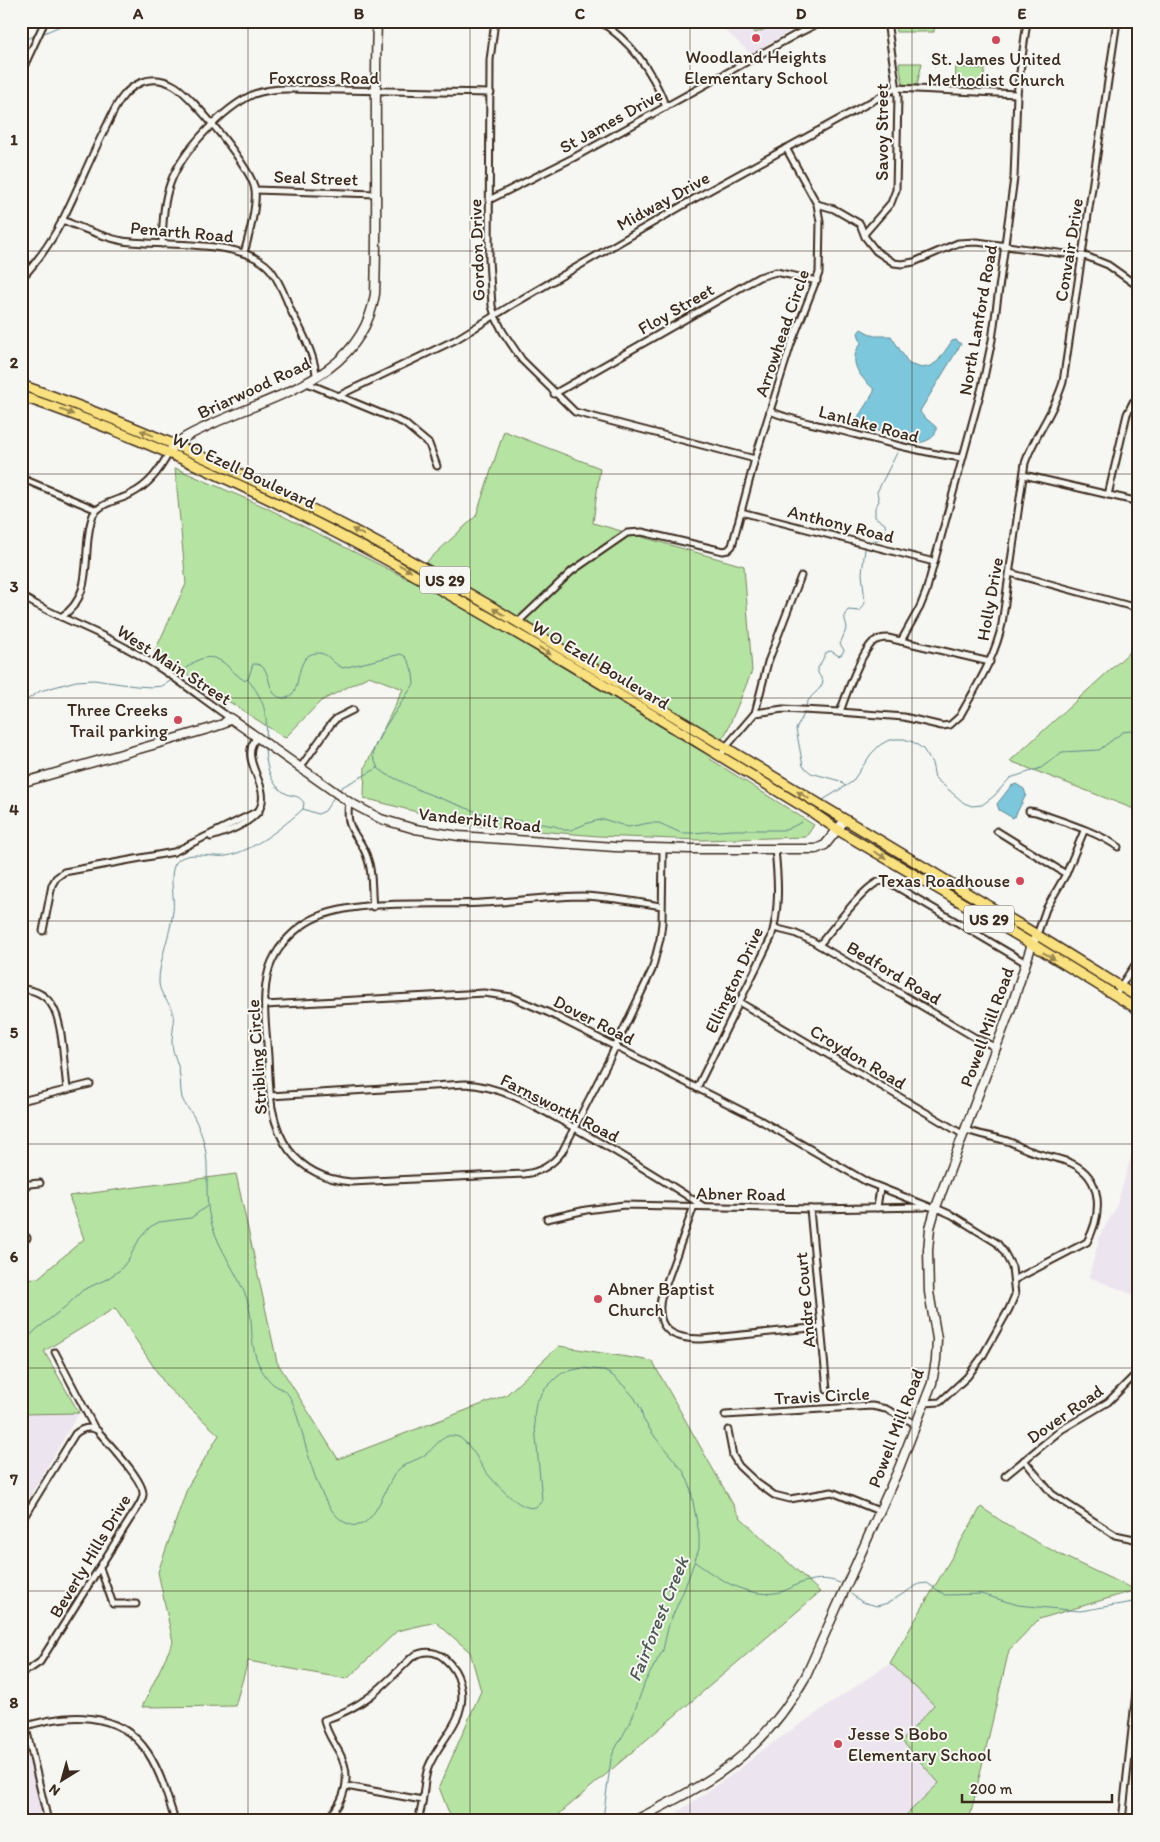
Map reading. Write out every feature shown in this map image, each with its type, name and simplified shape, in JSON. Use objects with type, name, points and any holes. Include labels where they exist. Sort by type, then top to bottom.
[{"type":"main road","name":"W O Ezell Boulevard","points":[[21,385],[174,444],[343,524],[440,577],[1139,998]]},
{"type":"main road","name":"W O Ezell Boulevard","points":[[21,396],[96,423],[168,453],[342,534],[512,630],[812,812],[838,830],[1032,944],[1139,1010]]},
{"type":"main road","points":[[256,493],[259,483]]},
{"type":"main road","points":[[436,586],[440,577]]},
{"type":"street","points":[[21,73],[45,21]]},
{"type":"street","name":"Briarwood Road","points":[[97,510],[145,486],[155,475],[174,444],[223,419],[307,383],[329,370],[349,351],[364,330],[373,306],[376,281],[377,162],[375,91],[377,21]]},
{"type":"street","name":"Gordon Drive","points":[[495,21],[492,44],[489,260],[492,306],[494,316],[502,332],[522,360],[570,410],[579,414],[755,459]]},
{"type":"street","points":[[600,21],[620,35],[631,47],[656,84],[666,107]]},
{"type":"street","name":"St James Drive","points":[[489,200],[573,158],[823,21]]},
{"type":"street","name":"Savoy Street","points":[[865,233],[891,203],[896,190],[898,106],[887,21]]},
{"type":"street","name":"North Lanford Road","points":[[901,641],[923,600],[989,356],[1014,178],[1017,94],[1027,21]]},
{"type":"street","name":"Convair Drive","points":[[1024,475],[1029,452],[1051,412],[1062,382],[1117,21]]},
{"type":"street","points":[[21,279],[44,251],[62,220],[96,146],[118,104],[134,86],[153,80],[173,85],[190,100],[244,164],[255,190],[252,223],[244,253]]},
{"type":"street","points":[[896,88],[1017,94]]},
{"type":"street","name":"Midway Drive","points":[[338,396],[425,356],[623,239],[896,88]]},
{"type":"street","name":"Foxcross Road","points":[[162,244],[166,199],[172,177],[185,156],[212,125],[234,105],[255,94],[270,90],[314,89],[491,93]]},
{"type":"street","name":"Arrowhead Circle","points":[[517,622],[572,570],[623,535],[642,532],[726,551],[732,546],[755,459],[791,344],[817,281],[820,267],[820,222],[817,204],[786,148]]},
{"type":"street","name":"Seal Street","points":[[255,190],[376,194]]},
{"type":"street","points":[[817,204],[834,209],[860,224],[865,237],[876,251],[890,262],[898,264],[914,262],[964,242],[1005,245],[1095,259],[1108,265],[1139,287]]},
{"type":"street","name":"Penarth Road","points":[[62,220],[108,238],[225,248],[244,253],[264,264],[275,277],[300,327],[315,364],[316,377]]},
{"type":"street","name":"Floy Street","points":[[554,394],[759,276],[776,272],[817,281]]},
{"type":"street","points":[[307,383],[387,415],[412,428],[429,444],[436,466]]},
{"type":"street","points":[[1108,495],[1127,414],[1133,402],[1139,398]]},
{"type":"street","name":"Lanlake Road","points":[[770,411],[893,446],[962,458]]},
{"type":"street","points":[[1024,475],[1139,502]]},
{"type":"street","name":"Holly Drive","points":[[755,713],[783,709],[840,712],[904,717],[942,726],[950,725],[960,716],[990,662],[999,641],[1024,475]]},
{"type":"street","points":[[21,478],[97,510],[91,518],[80,597],[72,609],[61,617]]},
{"type":"street","name":"Anthony Road","points":[[741,512],[934,562]]},
{"type":"street","points":[[1010,573],[1137,608]]},
{"type":"street","points":[[720,757],[725,748],[755,713],[768,662],[801,576]]},
{"type":"street","name":"West Main Street","points":[[21,596],[140,655],[230,718]]},
{"type":"street","points":[[512,630],[517,622]]},
{"type":"street","points":[[840,712],[853,679],[871,644],[883,638],[990,662]]},
{"type":"street","points":[[300,768],[331,724],[337,718],[353,710]]},
{"type":"street","points":[[21,782],[178,738],[223,724],[230,718]]},
{"type":"street","name":"Vanderbilt Road","points":[[230,718],[349,802],[392,823],[432,833],[512,841],[663,849],[819,848],[825,845],[845,820]]},
{"type":"street","points":[[43,931],[52,885],[61,874],[70,870],[166,854],[183,849],[259,812],[263,796],[253,762],[252,750],[257,737]]},
{"type":"street","points":[[349,802],[347,815],[350,828],[364,849],[370,866],[373,907]]},
{"type":"street","points":[[1029,811],[1084,830],[1112,842],[1118,847]]},
{"type":"street","points":[[1037,935],[1046,909],[1066,874],[1084,830]]},
{"type":"street","points":[[997,831],[1066,874]]},
{"type":"street","name":"Stribling Circle","points":[[662,906],[584,896],[481,904],[373,907],[344,909],[328,913],[297,929],[281,946],[270,967],[265,1005],[270,1096],[277,1126],[284,1143],[294,1156],[306,1166],[322,1175],[351,1182],[532,1173],[546,1168],[558,1158],[616,1046],[652,970],[660,939],[662,906],[663,849]]},
{"type":"street","name":"Ellington Drive","points":[[697,1088],[770,941],[774,928],[778,894],[775,849]]},
{"type":"street","points":[[819,945],[873,885],[887,881],[1026,963]]},
{"type":"street","name":"Bedford Road","points":[[774,928],[794,933],[819,945],[974,1037],[997,1048]]},
{"type":"street","name":"Powell Mill Road","points":[[634,1821],[721,1773],[750,1750],[786,1708],[806,1676],[879,1512],[916,1424],[935,1370],[937,1348],[929,1292],[928,1250],[933,1207],[965,1133],[997,1048],[1032,944],[1037,935]]},
{"type":"street","points":[[1116,996],[1139,959]]},
{"type":"street","points":[[21,989],[40,993],[49,1001],[57,1013],[67,1090]]},
{"type":"street","name":"Dover Road","points":[[265,1005],[491,993],[529,1003],[758,1120],[829,1162],[880,1188],[952,1215],[997,1243],[1012,1268],[1014,1280]]},
{"type":"street","name":"Croydon Road","points":[[739,1002],[965,1133],[1009,1142],[1030,1151],[1071,1163],[1084,1172],[1094,1186],[1099,1204],[1095,1225],[1087,1242],[1014,1280]]},
{"type":"street","points":[[21,1101],[90,1084]]},
{"type":"street","name":"Farnsworth Road","points":[[270,1096],[476,1085],[498,1090],[574,1128],[703,1206]]},
{"type":"street","points":[[21,1192],[29,1184],[40,1183]]},
{"type":"street","points":[[877,1208],[880,1188]]},
{"type":"street","name":"Abner Road","points":[[547,1219],[586,1210],[624,1205],[810,1209],[933,1207]]},
{"type":"street","points":[[694,1206],[659,1306],[661,1318],[671,1334],[682,1338],[703,1339],[821,1327]]},
{"type":"street","name":"Andre Court","points":[[810,1209],[827,1390]]},
{"type":"street","points":[[21,1231],[27,1238]]},
{"type":"street","points":[[924,1402],[940,1402],[956,1389],[982,1357],[1015,1295],[1014,1280]]},
{"type":"street","name":"Beverly Hills Drive","points":[[21,1672],[30,1669],[40,1662],[142,1500],[143,1489],[138,1479],[96,1429],[55,1352]]},
{"type":"street","name":"Dover Road","points":[[1005,1476],[1061,1430],[1108,1402],[1139,1371]]},
{"type":"street","name":"Travis Circle","points":[[725,1415],[872,1406],[886,1409],[916,1424]]},
{"type":"street","points":[[21,1522],[75,1434],[84,1428],[96,1429]]},
{"type":"street","points":[[728,1430],[732,1456],[739,1466],[757,1483],[774,1495],[790,1499],[832,1492],[879,1512]]},
{"type":"street","points":[[1024,1460],[1052,1494],[1115,1535],[1139,1540]]},
{"type":"street","points":[[100,1568],[113,1604],[136,1604]]},
{"type":"street","points":[[326,1821],[340,1803],[346,1786],[345,1767],[342,1758],[328,1735],[324,1720],[344,1712],[372,1696],[417,1654],[428,1652],[445,1659],[458,1676],[462,1690],[462,1703],[456,1721],[431,1762],[424,1783],[422,1810],[417,1821]]},
{"type":"street","points":[[1122,1821],[1136,1693],[1139,1687]]},
{"type":"street","points":[[21,1707],[24,1727],[48,1821]]},
{"type":"street","points":[[24,1727],[54,1720],[80,1717],[104,1721],[126,1731],[143,1746],[152,1759],[176,1821]]},
{"type":"street","points":[[346,1786],[422,1800]]},
{"type":"shaded area","name":"Woodland Heights Elementary School","points":[[715,21],[807,21],[751,54]]},
{"type":"shaded area","points":[[1139,1130],[1139,1297],[1089,1277],[1100,1235],[1116,1208]]},
{"type":"shaded area","points":[[79,1413],[21,1511],[21,1414]]},
{"type":"shaded area","name":"Jesse S Bobo Elementary School","points":[[890,1663],[934,1705],[939,1783],[900,1821],[679,1821],[678,1812],[733,1774],[767,1747]]},
{"type":"shaded area","points":[[21,1726],[25,1737],[45,1821],[21,1821]]},
{"type":"green space","points":[[750,21],[787,21],[755,33]]},
{"type":"green space","points":[[894,21],[935,21],[934,32],[896,32]]},
{"type":"green space","points":[[899,63],[922,63],[917,85],[903,85]]},
{"type":"green space","points":[[956,67],[985,69],[982,88],[955,84]]},
{"type":"green space","points":[[504,431],[600,468],[593,523],[744,566],[752,671],[727,731],[710,759],[814,825],[806,837],[701,840],[598,836],[466,825],[364,798],[365,767],[403,689],[369,676],[321,701],[285,738],[154,653],[186,584],[175,468],[265,507],[408,579],[476,516]]},
{"type":"green space","points":[[1139,642],[1139,811],[1010,761],[1133,649]]},
{"type":"green space","points":[[236,1174],[277,1362],[338,1459],[506,1395],[559,1346],[652,1361],[740,1517],[820,1592],[551,1821],[452,1821],[439,1787],[481,1691],[470,1652],[436,1622],[397,1631],[347,1679],[248,1661],[235,1706],[142,1707],[173,1642],[158,1572],[188,1486],[219,1435],[167,1387],[115,1308],[44,1351],[79,1413],[21,1414],[21,1279],[38,1278],[84,1239],[69,1196]]},
{"type":"green space","points":[[981,1507],[1037,1542],[1136,1590],[1039,1619],[1009,1650],[969,1821],[900,1821],[939,1783],[902,1741],[934,1705],[890,1663]]},
{"type":"water","points":[[861,329],[874,336],[891,336],[909,364],[922,368],[931,366],[938,361],[952,341],[956,340],[961,344],[920,411],[936,427],[935,434],[930,439],[915,443],[860,425],[858,417],[874,392],[874,389],[860,374],[855,362],[855,356],[861,343],[858,333]]},
{"type":"water","points":[[1016,784],[1024,789],[1026,795],[1013,818],[999,810],[997,804],[1011,786]]},
{"type":"waterway","points":[[44,33],[72,21]]},
{"type":"waterway","points":[[21,41],[34,36]]},
{"type":"waterway","points":[[902,444],[905,438]]},
{"type":"waterway","points":[[868,542],[880,539],[886,534],[885,524],[875,517],[875,508],[879,501],[877,492],[898,451]]},
{"type":"waterway","points":[[806,706],[822,685],[823,681],[818,673],[818,668],[827,652],[831,651],[839,656],[844,650],[840,644],[847,627],[846,612],[848,610],[860,611],[865,603],[862,573],[865,549]]},
{"type":"waterway","points":[[248,679],[253,664],[260,665],[267,674],[273,692],[283,698],[290,697],[297,685],[304,661],[309,655],[325,654],[343,668],[401,654],[406,657],[410,664],[414,684],[381,733],[374,748],[373,757],[378,768],[386,774],[421,791],[477,812],[505,819],[555,826],[564,830],[571,830],[603,819],[628,827],[659,823],[681,833],[733,830],[786,830],[802,822]]},
{"type":"waterway","name":"Fairforest Creek","points":[[177,678],[193,663],[204,658],[210,657],[224,663],[242,679],[245,681],[247,679],[261,700],[265,714],[266,739]]},
{"type":"waterway","name":"Fairforest Creek","points":[[21,704],[40,691],[76,681],[94,680],[152,687],[162,686],[172,680]]},
{"type":"waterway","points":[[804,714],[796,729],[803,766],[811,773],[840,781],[845,786]]},
{"type":"waterway","points":[[823,800],[852,782],[871,754],[880,745],[895,739],[913,742],[923,749],[932,763],[935,778],[964,803],[972,806],[982,805],[994,796],[1010,778],[1041,768],[1062,752],[1099,750],[1123,732],[1131,731],[1139,735]]},
{"type":"waterway","name":"Fairforest Creek","points":[[265,748],[266,761],[273,780],[281,790],[300,799],[304,803],[303,809],[257,844],[236,854],[226,856],[190,855],[178,860],[173,871],[173,911],[159,975],[160,988],[173,1014],[172,1046],[179,1070],[182,1098],[194,1117],[204,1143],[207,1163],[209,1212],[214,1232],[247,1299],[253,1345],[258,1363],[270,1382],[287,1393],[291,1398],[321,1492],[338,1517],[348,1524],[357,1525],[365,1522],[372,1516],[397,1471],[429,1452],[442,1439],[448,1436],[459,1437],[467,1444],[487,1474],[512,1498],[530,1508],[537,1506],[542,1499],[534,1417],[536,1403],[545,1389],[563,1372],[583,1368],[602,1370],[612,1375],[624,1386],[634,1397],[641,1409],[643,1419],[655,1437],[684,1472],[690,1486],[699,1533],[699,1549],[669,1624],[663,1650],[645,1682],[631,1721],[611,1759],[604,1811],[605,1821]]},
{"type":"waterway","points":[[339,791],[342,787],[378,768]]},
{"type":"waterway","points":[[303,809],[318,814],[325,811],[334,797]]},
{"type":"waterway","points":[[21,1344],[83,1290],[107,1279],[120,1270],[140,1238],[150,1227],[159,1222],[191,1218],[207,1206]]},
{"type":"waterway","points":[[695,1562],[725,1582],[748,1591],[760,1593],[784,1591],[798,1584],[814,1580],[825,1579],[840,1583]]},
{"type":"waterway","points":[[851,1594],[862,1602],[877,1606],[888,1603],[919,1584],[927,1583],[945,1595],[981,1594],[1018,1605],[1080,1611],[1139,1601]]},
{"type":"place","name":"Woodland Heights Elementary School","points":[[756,38]]},
{"type":"place","name":"St. James United Methodist Church","points":[[996,40]]},
{"type":"place","name":"Three Creeks Trail parking","points":[[178,720]]},
{"type":"place","name":"Texas Roadhouse","points":[[1020,881]]},
{"type":"place","name":"Abner Baptist Church","points":[[598,1299]]},
{"type":"place","name":"Jesse S Bobo Elementary School","points":[[838,1744]]}]
